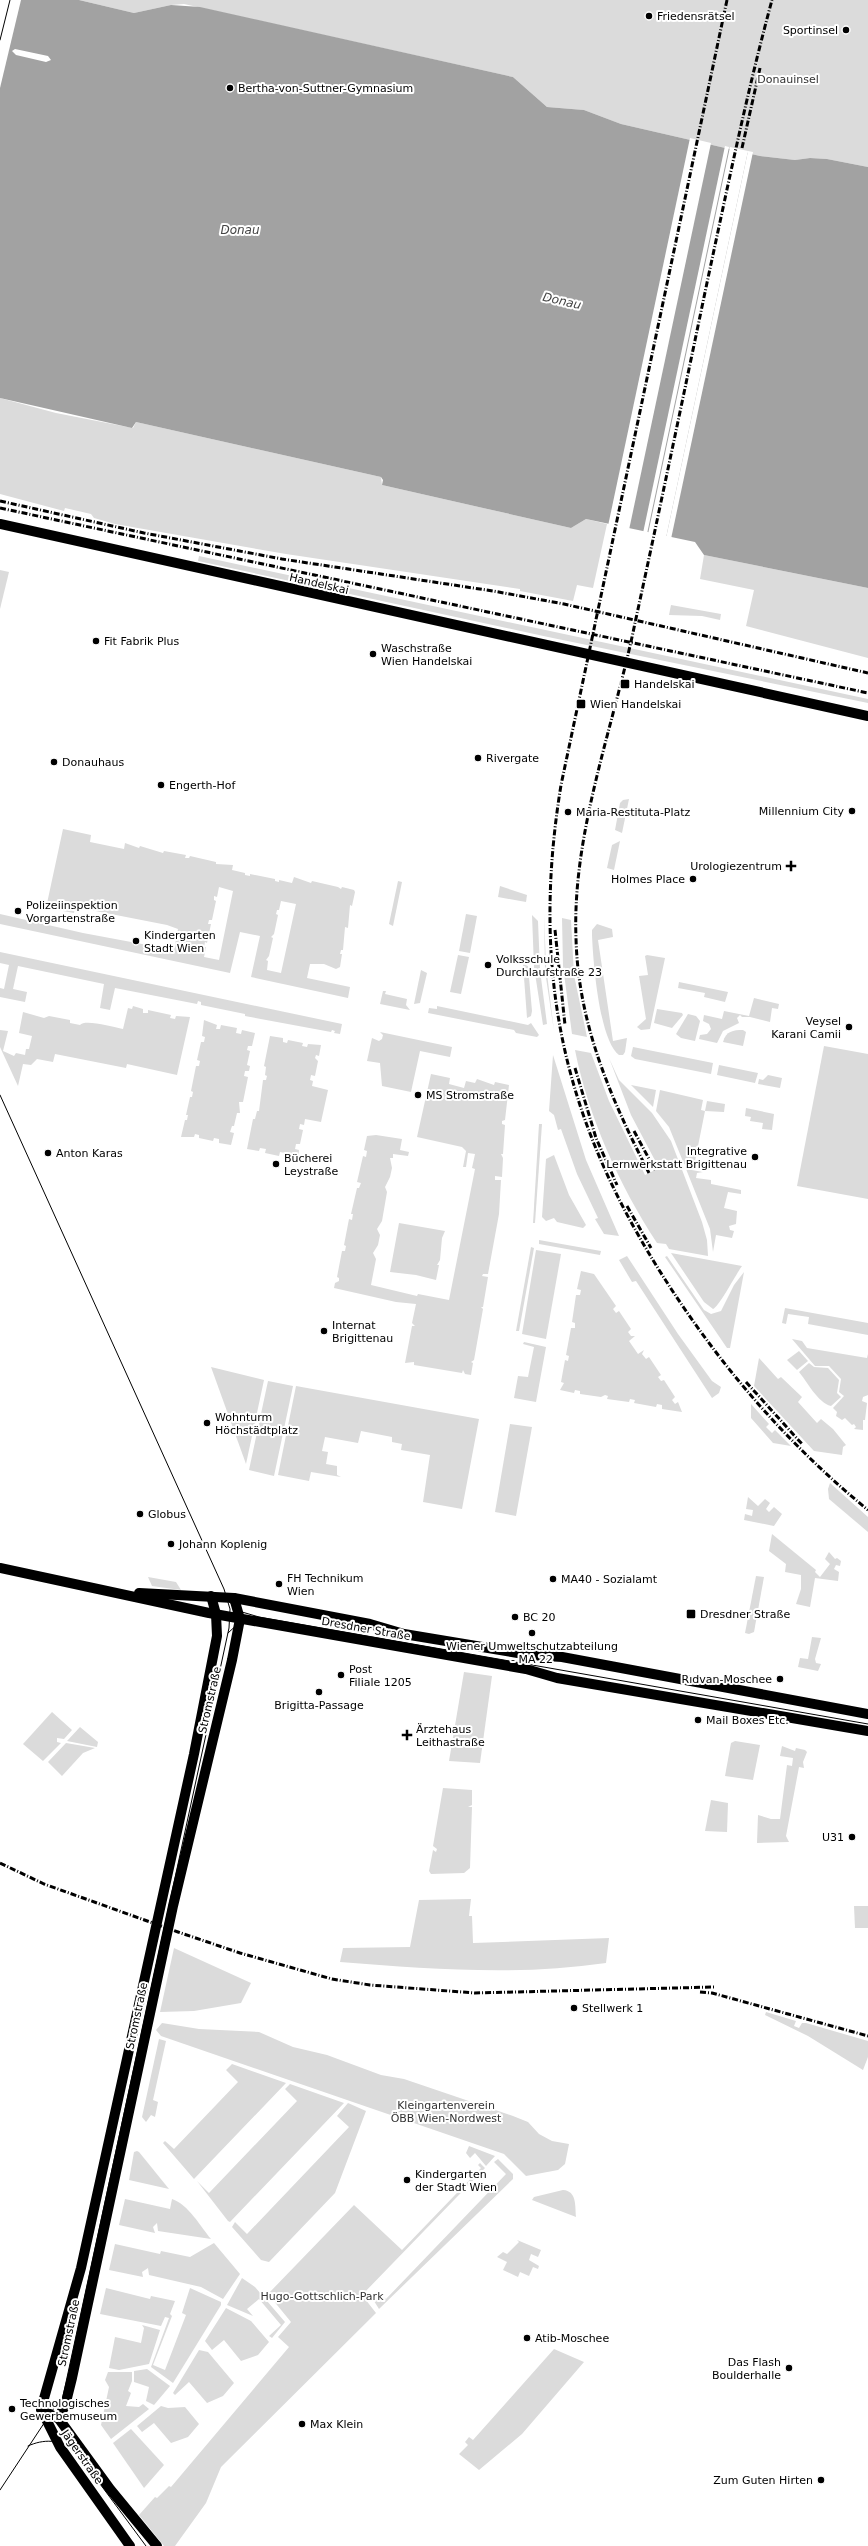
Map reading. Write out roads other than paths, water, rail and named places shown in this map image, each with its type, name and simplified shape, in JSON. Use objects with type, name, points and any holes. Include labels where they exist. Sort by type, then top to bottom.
[{"type":"main road","name":"Handelskai","points":[[0,524],[868,716]]},
{"type":"main road","name":"Dresdner Straße","points":[[0,1568],[121,1592],[240,1619],[519,1668],[557,1678],[868,1731]]},
{"type":"main road","name":"Dresdner Straße","points":[[121,1592],[234,1598],[370,1624],[404,1634],[530,1655],[562,1657],[868,1714]]},
{"type":"main road","name":"Stromstraße","points":[[41,2409],[81,2268],[124,2084],[194,1754],[217,1636],[216,1614],[211,1596]]},
{"type":"main road","points":[[234,1598],[240,1619]]},
{"type":"main road","name":"Stromstraße","points":[[58,2418],[65,2406],[72,2378],[173,1906],[240,1619]]},
{"type":"main road","name":"Jägerstraße","points":[[41,2409],[58,2418],[110,2489],[157,2546]]},
{"type":"main road","name":"Jägerstraße","points":[[41,2409],[60,2447],[130,2546]]},
{"type":"water","name":"Donau","points":[[0,0],[79,0],[134,13],[171,5],[200,7],[513,77],[547,107],[584,110],[621,124],[760,156],[795,160],[810,158],[827,159],[868,167],[868,588],[704,555],[695,542],[586,519],[571,528],[382,485],[383,480],[381,477],[136,422],[132,428],[0,398]],"holes":[[[15,49],[48,56],[51,60],[46,62],[16,55],[12,51]]]},
{"type":"tram line","points":[[0,40],[10,0]]},
{"type":"tram line","points":[[0,1095],[224,1589],[230,1609],[229,1628],[60,2410],[61,2426],[66,2438],[146,2546]]},
{"type":"tram line","points":[[228,1601],[242,1612],[259,1617],[868,1724]]},
{"type":"tram line","points":[[228,1633],[241,1621],[255,1617]]},
{"type":"tram line","points":[[0,2490],[60,2399]]},
{"type":"tram line","points":[[28,2446],[40,2442],[51,2441],[68,2446],[73,2450]]},
{"type":"railway","points":[[727,0],[561,785],[552,859],[550,929],[555,995],[567,1060],[586,1122],[612,1184],[644,1246],[684,1308],[746,1390],[816,1464],[868,1510]]},
{"type":"railway","points":[[649,1173],[610,1089],[590,1031],[583,1001],[578,970],[576,938],[577,898],[581,859],[587,819],[635,623],[738,139],[772,0]]},
{"type":"railway","points":[[742,148],[760,68]]},
{"type":"railway","points":[[0,501],[144,533],[282,559],[493,591],[564,604],[868,673]]},
{"type":"railway","points":[[0,508],[868,693]]},
{"type":"railway","points":[[555,930],[565,1025]]},
{"type":"railway","points":[[575,1068],[596,1138],[617,1185]]},
{"type":"railway","points":[[634,1131],[655,1170]]},
{"type":"railway","points":[[627,1206],[651,1248]]},
{"type":"railway","points":[[746,1382],[802,1444]]},
{"type":"railway","points":[[0,1863],[44,1884],[178,1932],[240,1953],[332,1979],[370,1985],[475,1993],[714,1987]]},
{"type":"railway","points":[[700,1992],[712,1993],[868,2036]]},
{"type":"place","name":"Friedensrätsel","points":[[649,16]]},
{"type":"place","name":"Sportinsel","points":[[846,30]]},
{"type":"place","name":"Bertha-von-Suttner-Gymnasium","points":[[230,88]]},
{"type":"place","name":"Fit Fabrik Plus","points":[[96,641]]},
{"type":"place","name":"Waschstraße Wien Handelskai","points":[[373,654]]},
{"type":"place","name":"Handelskai","points":[[625,684]]},
{"type":"place","name":"Wien Handelskai","points":[[581,704]]},
{"type":"place","name":"Rivergate","points":[[478,758]]},
{"type":"place","name":"Donauhaus","points":[[54,762]]},
{"type":"place","name":"Engerth-Hof","points":[[161,785]]},
{"type":"place","name":"Millennium City","points":[[852,811]]},
{"type":"place","name":"Maria-Restituta-Platz","points":[[568,812]]},
{"type":"place","name":"Urologiezentrum","points":[[791,866]]},
{"type":"place","name":"Holmes Place","points":[[693,879]]},
{"type":"place","name":"Polizeiinspektion Vorgartenstraße","points":[[18,911]]},
{"type":"place","name":"Kindergarten Stadt Wien","points":[[136,941]]},
{"type":"place","name":"Volksschule Durchlaufstraße 23","points":[[488,965]]},
{"type":"place","name":"Veysel Karani Camii","points":[[849,1027]]},
{"type":"place","name":"MS Stromstraße","points":[[418,1095]]},
{"type":"place","name":"Anton Karas","points":[[48,1153]]},
{"type":"place","name":"Integrative Lernwerkstatt Brigittenau","points":[[755,1157]]},
{"type":"place","name":"Bücherei Leystraße","points":[[276,1164]]},
{"type":"place","name":"Internat Brigittenau","points":[[324,1331]]},
{"type":"place","name":"Wohnturm Höchstädtplatz","points":[[207,1423]]},
{"type":"place","name":"Globus","points":[[140,1514]]},
{"type":"place","name":"Johann Koplenig","points":[[171,1544]]},
{"type":"place","name":"MA40 - Sozialamt","points":[[553,1579]]},
{"type":"place","name":"FH Technikum Wien","points":[[279,1584]]},
{"type":"place","name":"Dresdner Straße","points":[[691,1614]]},
{"type":"place","name":"BC 20","points":[[515,1617]]},
{"type":"place","name":"Wiener Umweltschutzabteilung - MA 22","points":[[532,1633]]},
{"type":"place","name":"Post Filiale 1205","points":[[341,1675]]},
{"type":"place","name":"Rıdvan-Moschee","points":[[780,1679]]},
{"type":"place","name":"Brigitta-Passage","points":[[319,1692]]},
{"type":"place","name":"Mail Boxes Etc.","points":[[698,1720]]},
{"type":"place","name":"Ärztehaus Leithastraße","points":[[407,1735]]},
{"type":"place","name":"U31","points":[[852,1837]]},
{"type":"place","name":"Stellwerk 1","points":[[574,2008]]},
{"type":"place","name":"Kindergarten der Stadt Wien","points":[[407,2180]]},
{"type":"place","name":"Atib-Moschee","points":[[527,2338]]},
{"type":"place","name":"Das Flash Boulderhalle","points":[[789,2368]]},
{"type":"place","name":"Technologisches Gewerbemuseum","points":[[12,2409]]},
{"type":"place","name":"Max Klein","points":[[302,2424]]},
{"type":"place","name":"Zum Guten Hirten","points":[[821,2480]]},
{"type":"park label","name":"Donauinsel","points":[[788,79]]},
{"type":"park label","name":"Kleingartenverein ÖBB Wien-Nordwest","points":[[446,2111]]},
{"type":"park label","name":"Hugo-Gottschlich-Park","points":[[322,2296]]}]
